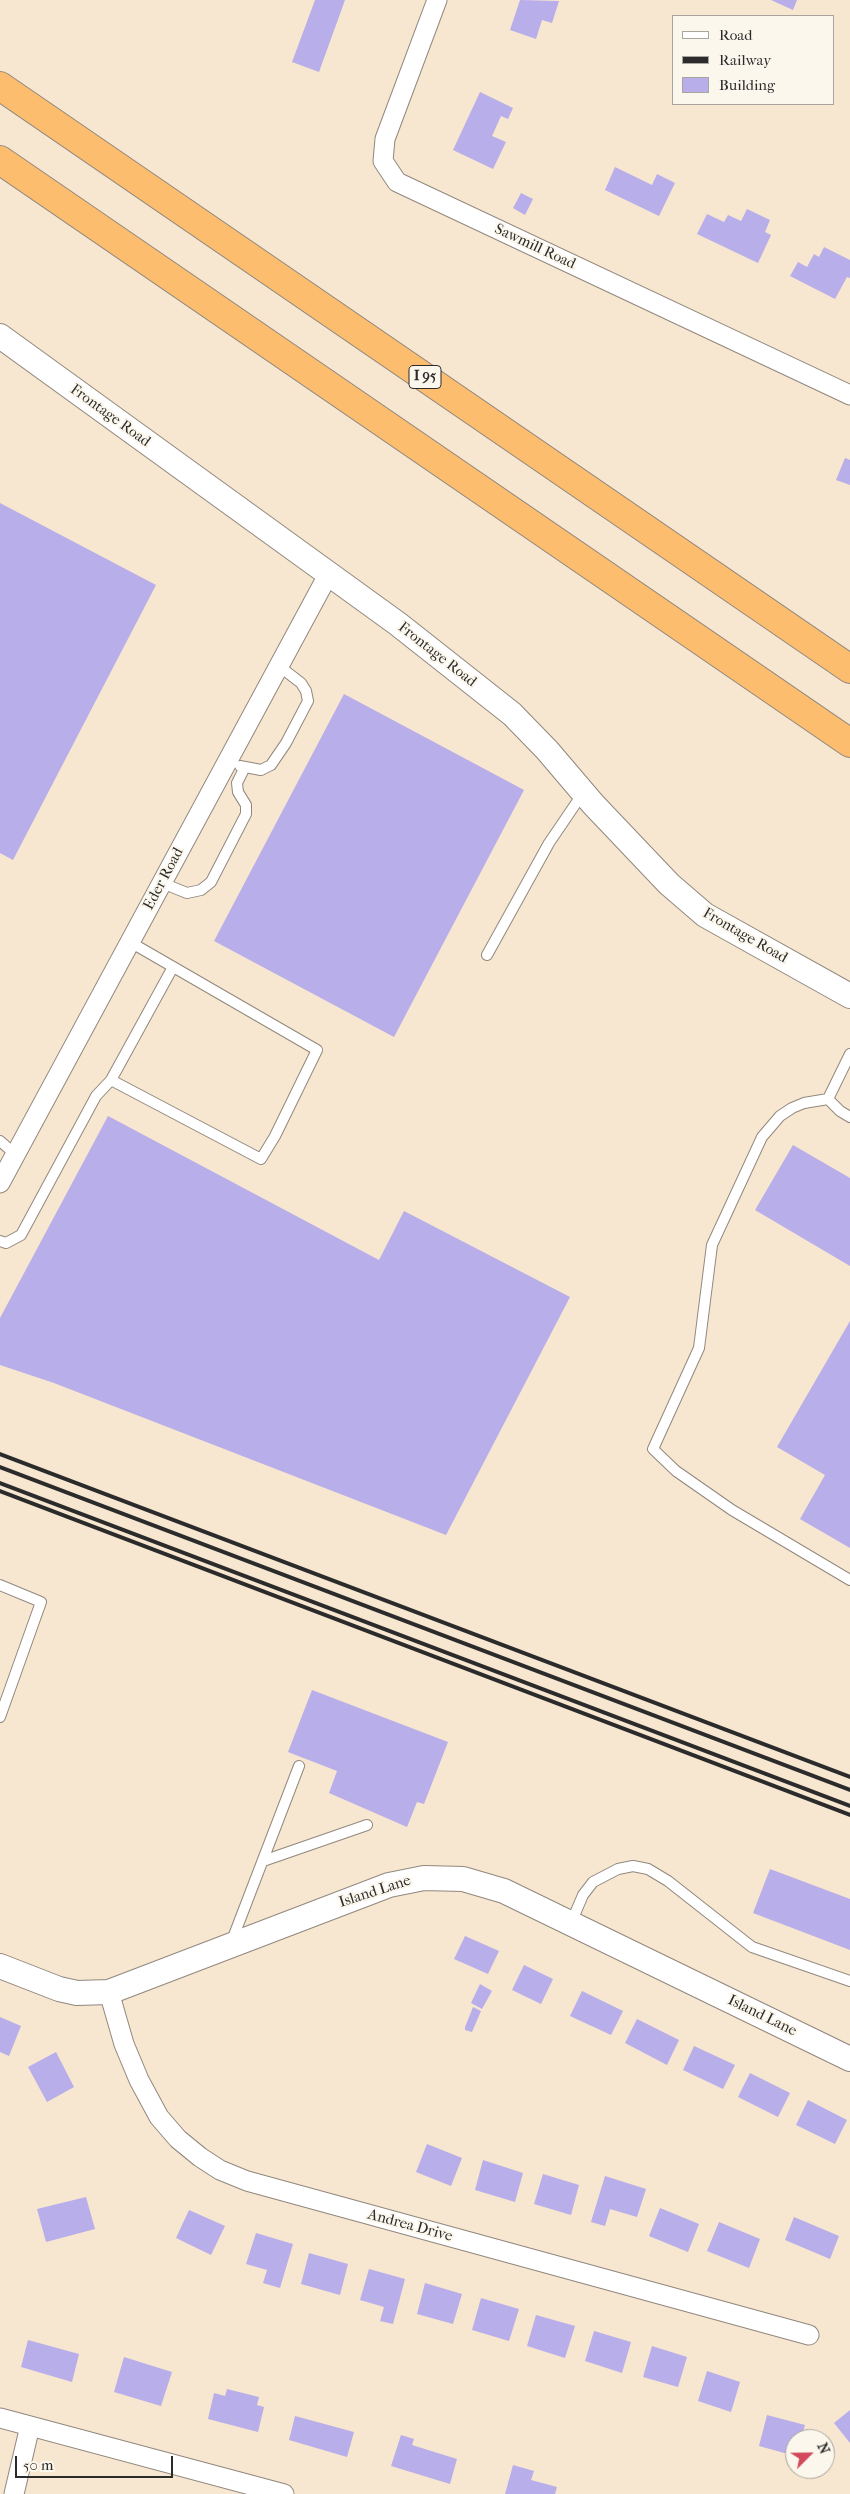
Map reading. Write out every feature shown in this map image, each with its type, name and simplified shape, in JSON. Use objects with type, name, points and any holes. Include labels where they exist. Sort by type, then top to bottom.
[{"type":"highway","name":"I 95","points":[[0,86],[850,669]]},
{"type":"highway","points":[[0,160],[850,743]]},
{"type":"street","name":"Sawmill Road","points":[[437,0],[385,139],[383,161],[397,182],[850,395]]},
{"type":"street","name":"Frontage Road","points":[[0,336],[398,624],[512,714],[548,750],[669,884],[704,915],[850,996]]},
{"type":"street","name":"Eder Road","points":[[0,1183],[328,575]]},
{"type":"street","name":"Island Lane","points":[[0,1966],[59,1989],[77,1993],[109,1992],[230,1944],[389,1885],[424,1878],[463,1879],[504,1891],[850,2059]]},
{"type":"street","name":"Andrea Drive","points":[[109,1992],[124,2044],[139,2080],[159,2117],[185,2145],[220,2170],[247,2182],[809,2335]]},
{"type":"street","points":[[0,2418],[284,2494]]},
{"type":"street","points":[[14,2494],[30,2426]]},
{"type":"lane","points":[[227,762],[261,770],[271,765],[286,743],[308,701],[306,691],[301,683],[279,666]]},
{"type":"lane","points":[[162,883],[187,893],[201,890],[211,882],[246,814],[246,805],[238,792],[237,783],[245,767]]},
{"type":"lane","points":[[487,955],[549,843],[584,792]]},
{"type":"lane","points":[[111,1080],[261,1159],[275,1136],[317,1050],[130,942]]},
{"type":"lane","points":[[0,1241],[6,1243],[21,1235],[96,1096],[111,1080],[173,966]]},
{"type":"lane","points":[[828,1099],[850,1054]]},
{"type":"lane","points":[[828,1099],[840,1111],[850,1117]]},
{"type":"lane","points":[[828,1099],[804,1103],[792,1108],[780,1116],[762,1137],[712,1246],[699,1348],[653,1449],[676,1471],[732,1510],[850,1580]]},
{"type":"lane","points":[[0,1141],[16,1154]]},
{"type":"lane","points":[[0,1585],[41,1602],[0,1717]]},
{"type":"lane","points":[[230,1944],[298,1766]]},
{"type":"lane","points":[[263,1861],[367,1825]]},
{"type":"lane","points":[[571,1924],[583,1895],[593,1882],[603,1875],[634,1866],[648,1869],[668,1881],[752,1947],[850,1981]]},
{"type":"building","points":[[315,0],[345,0],[319,72],[292,62]]},
{"type":"building","points":[[520,0],[559,1],[552,23],[542,20],[536,39],[510,30]]},
{"type":"building","points":[[771,0],[797,0],[793,10]]},
{"type":"building","points":[[480,92],[513,108],[508,119],[501,116],[492,136],[506,142],[493,169],[453,150]]},
{"type":"building","points":[[615,167],[652,185],[657,174],[675,183],[659,216],[605,190]]},
{"type":"building","points":[[521,193],[533,199],[525,215],[513,208]]},
{"type":"building","points":[[747,209],[770,220],[765,232],[771,235],[758,263],[697,234],[707,214],[724,222],[728,215],[741,221]]},
{"type":"building","points":[[824,247],[850,260],[850,278],[847,277],[835,299],[790,276],[798,262],[807,267],[814,254],[819,257]]},
{"type":"building","points":[[845,458],[850,460],[850,485],[836,480]]},
{"type":"building","points":[[0,503],[156,585],[13,860],[0,853]]},
{"type":"building","points":[[344,694],[524,790],[394,1037],[214,941]]},
{"type":"building","points":[[108,1116],[379,1260],[404,1211],[570,1297],[446,1535],[54,1383],[0,1365],[0,1318]]},
{"type":"building","points":[[793,1145],[850,1178],[850,1266],[755,1210]]},
{"type":"building","points":[[850,1321],[850,1548],[800,1519],[825,1475],[777,1447]]},
{"type":"building","points":[[312,1690],[448,1742],[424,1804],[417,1802],[407,1827],[329,1793],[337,1771],[288,1752]]},
{"type":"building","points":[[770,1869],[850,1899],[850,1950],[753,1913]]},
{"type":"building","points":[[465,1936],[499,1951],[488,1974],[454,1959]]},
{"type":"building","points":[[524,1965],[553,1979],[541,2004],[512,1990]]},
{"type":"building","points":[[480,1984],[492,1991],[482,2009],[471,2003]]},
{"type":"building","points":[[582,1991],[623,2011],[611,2035],[570,2016]]},
{"type":"building","points":[[473,2007],[481,2011],[472,2032],[465,2030],[465,2027]]},
{"type":"building","points":[[0,2017],[21,2026],[9,2056],[0,2052]]},
{"type":"building","points":[[637,2019],[679,2040],[667,2065],[625,2043]]},
{"type":"building","points":[[694,2046],[735,2065],[723,2089],[683,2070]]},
{"type":"building","points":[[56,2052],[74,2087],[47,2102],[28,2067]]},
{"type":"building","points":[[750,2073],[790,2093],[778,2117],[738,2097]]},
{"type":"building","points":[[808,2100],[847,2120],[835,2144],[796,2125]]},
{"type":"building","points":[[427,2144],[462,2158],[451,2186],[416,2172]]},
{"type":"building","points":[[483,2160],[523,2173],[515,2202],[475,2190]]},
{"type":"building","points":[[543,2174],[579,2185],[571,2215],[534,2204]]},
{"type":"building","points":[[605,2176],[646,2189],[637,2217],[610,2209],[605,2226],[591,2222]]},
{"type":"building","points":[[86,2197],[95,2229],[46,2242],[37,2209]]},
{"type":"building","points":[[660,2208],[699,2224],[688,2252],[649,2236]]},
{"type":"building","points":[[189,2210],[225,2226],[211,2255],[176,2238]]},
{"type":"building","points":[[794,2217],[839,2236],[830,2259],[785,2240]]},
{"type":"building","points":[[719,2222],[760,2239],[749,2268],[707,2251]]},
{"type":"building","points":[[256,2233],[293,2244],[280,2288],[263,2283],[267,2270],[246,2264]]},
{"type":"building","points":[[309,2253],[348,2264],[340,2295],[301,2284]]},
{"type":"building","points":[[369,2269],[405,2279],[393,2324],[380,2321],[384,2307],[360,2300]]},
{"type":"building","points":[[425,2283],[462,2294],[453,2324],[417,2314]]},
{"type":"building","points":[[481,2298],[519,2309],[509,2341],[472,2330]]},
{"type":"building","points":[[536,2315],[575,2326],[565,2358],[527,2346]]},
{"type":"building","points":[[594,2331],[631,2342],[622,2373],[585,2361]]},
{"type":"building","points":[[28,2340],[79,2354],[72,2382],[21,2367]]},
{"type":"building","points":[[652,2346],[687,2357],[678,2387],[643,2377]]},
{"type":"building","points":[[124,2357],[172,2372],[161,2406],[114,2392]]},
{"type":"building","points":[[707,2371],[740,2382],[731,2412],[698,2401]]},
{"type":"building","points":[[227,2389],[259,2397],[257,2405],[264,2407],[258,2432],[208,2419],[214,2393],[225,2396]]},
{"type":"building","points":[[850,2410],[850,2443],[834,2423]]},
{"type":"building","points":[[767,2415],[805,2425],[804,2429],[785,2429],[785,2453],[759,2446]]},
{"type":"building","points":[[295,2416],[354,2432],[347,2457],[289,2440]]},
{"type":"building","points":[[401,2435],[414,2439],[412,2445],[457,2459],[450,2484],[391,2466]]},
{"type":"building","points":[[513,2465],[534,2471],[531,2480],[557,2487],[555,2494],[505,2494]]},
{"type":"railway","points":[[0,1454],[850,1777]]},
{"type":"railway","points":[[0,1467],[850,1790]]},
{"type":"railway","points":[[0,1483],[850,1806]]},
{"type":"railway","points":[[0,1491],[850,1815]]}]
